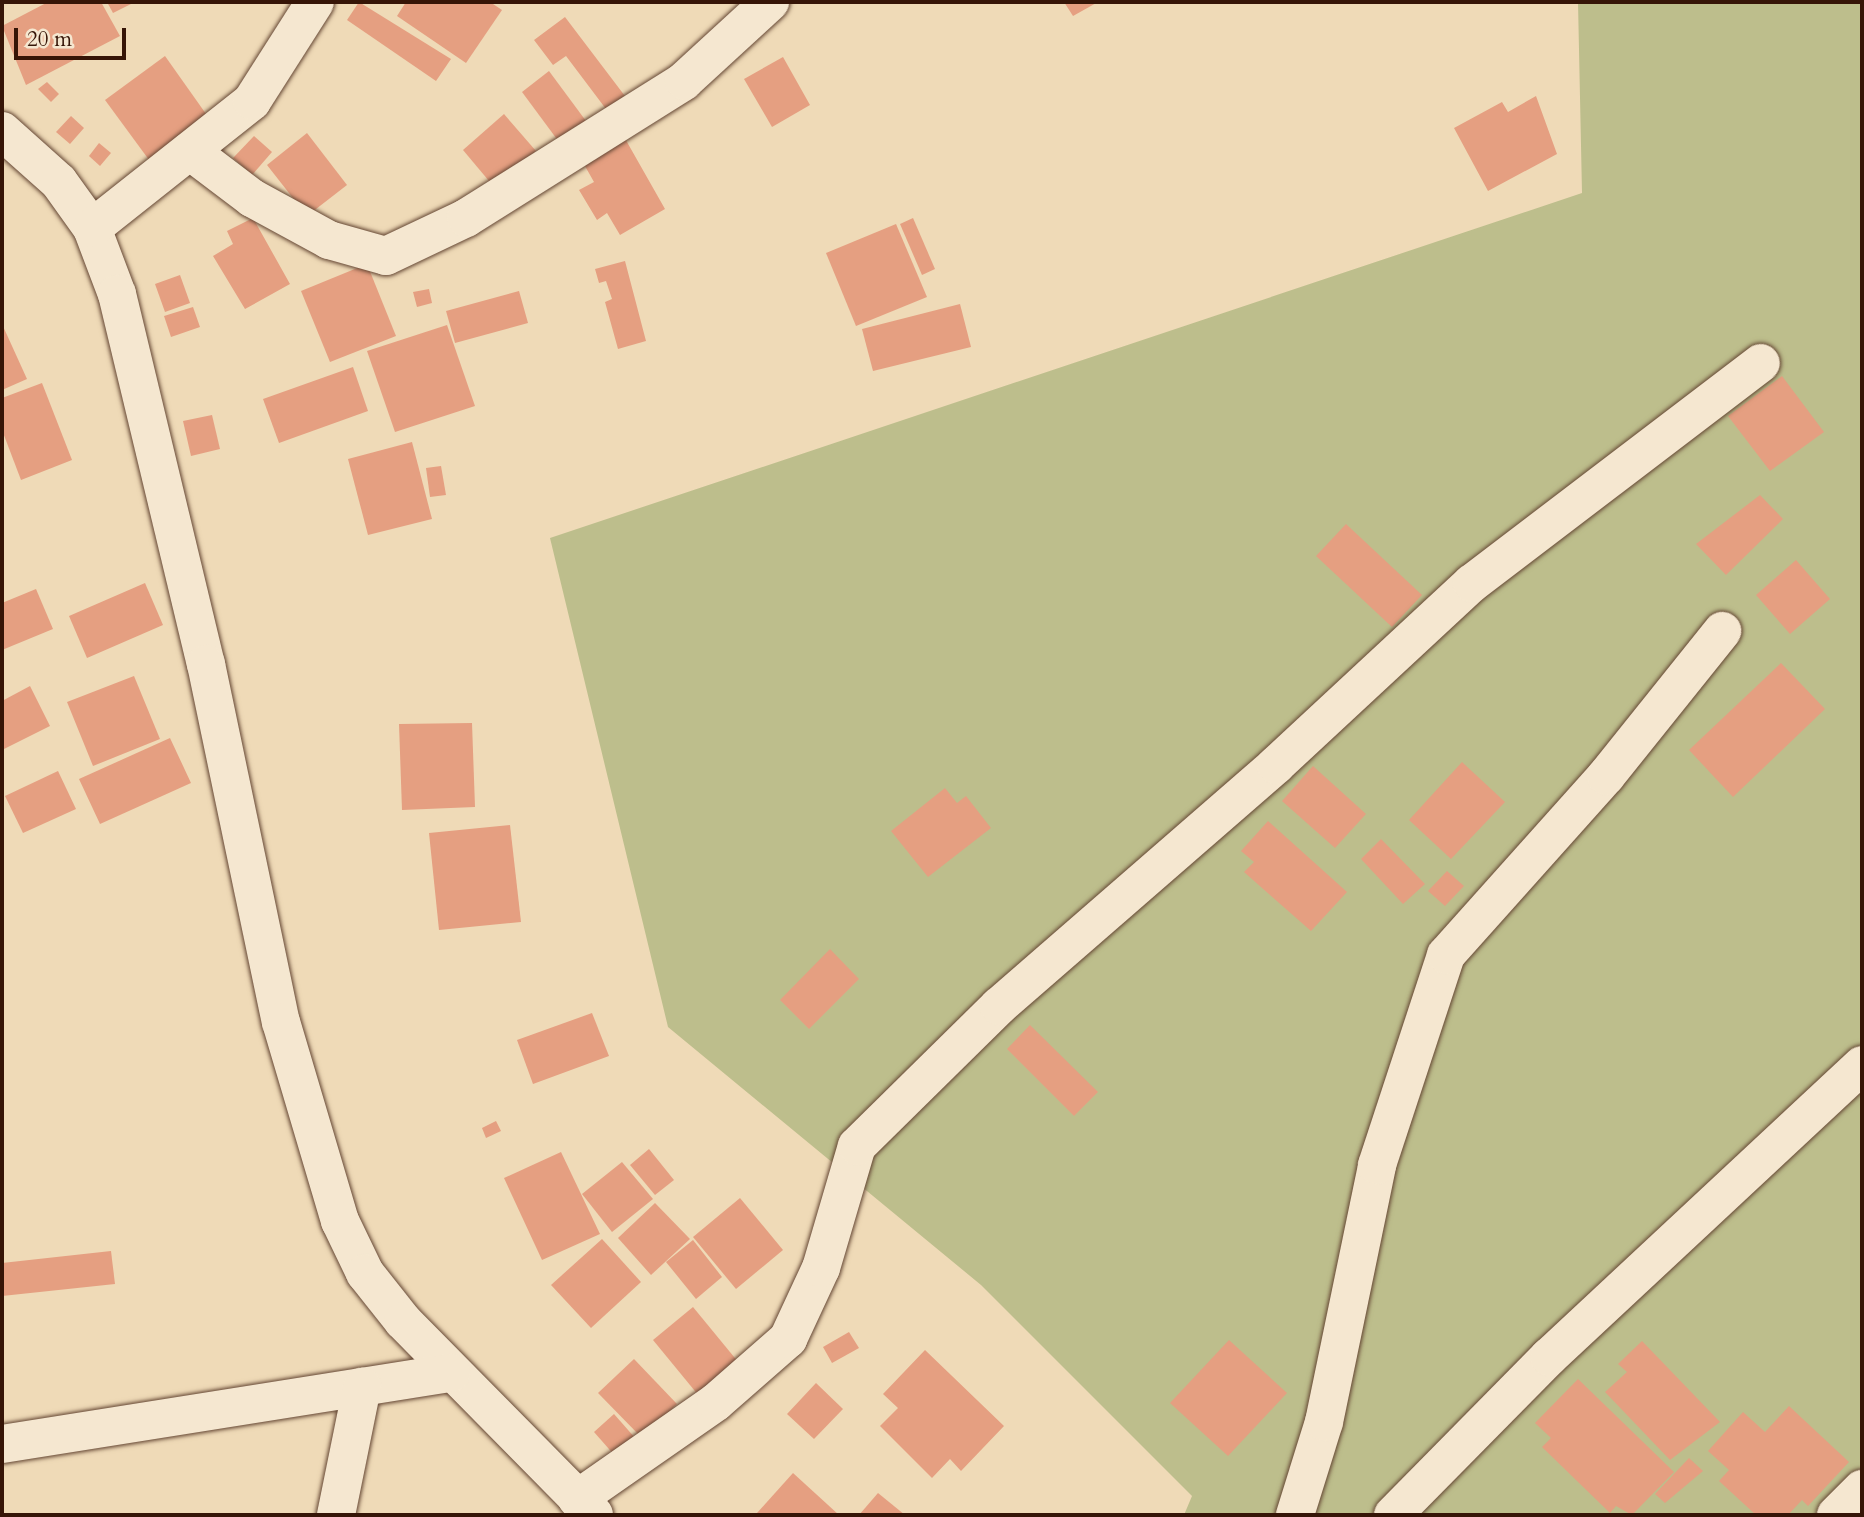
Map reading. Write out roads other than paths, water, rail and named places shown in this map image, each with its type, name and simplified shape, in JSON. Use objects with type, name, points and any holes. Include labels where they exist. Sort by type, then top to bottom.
[{"type":"street","points":[[92,228],[252,101],[315,2]]},
{"type":"street","points":[[190,151],[252,198],[329,240],[386,256],[466,218],[674,88],[770,2]]},
{"type":"street","points":[[2,131],[60,182],[92,228],[136,356],[281,1022],[320,1165],[365,1273],[451,1373],[585,1507],[716,1402],[788,1339],[821,1268],[857,1146],[999,1006],[1276,765],[1472,583],[1761,363]]},
{"type":"street","points":[[1295,1515],[1324,1422],[1377,1165],[1446,955],[1606,776],[1722,631]]},
{"type":"street","points":[[1392,1515],[1549,1357],[1862,1065]]},
{"type":"street","points":[[2,1444],[451,1373]]},
{"type":"street","points":[[336,1515],[362,1387]]},
{"type":"street","points":[[1836,1515],[1862,1489]]}]
